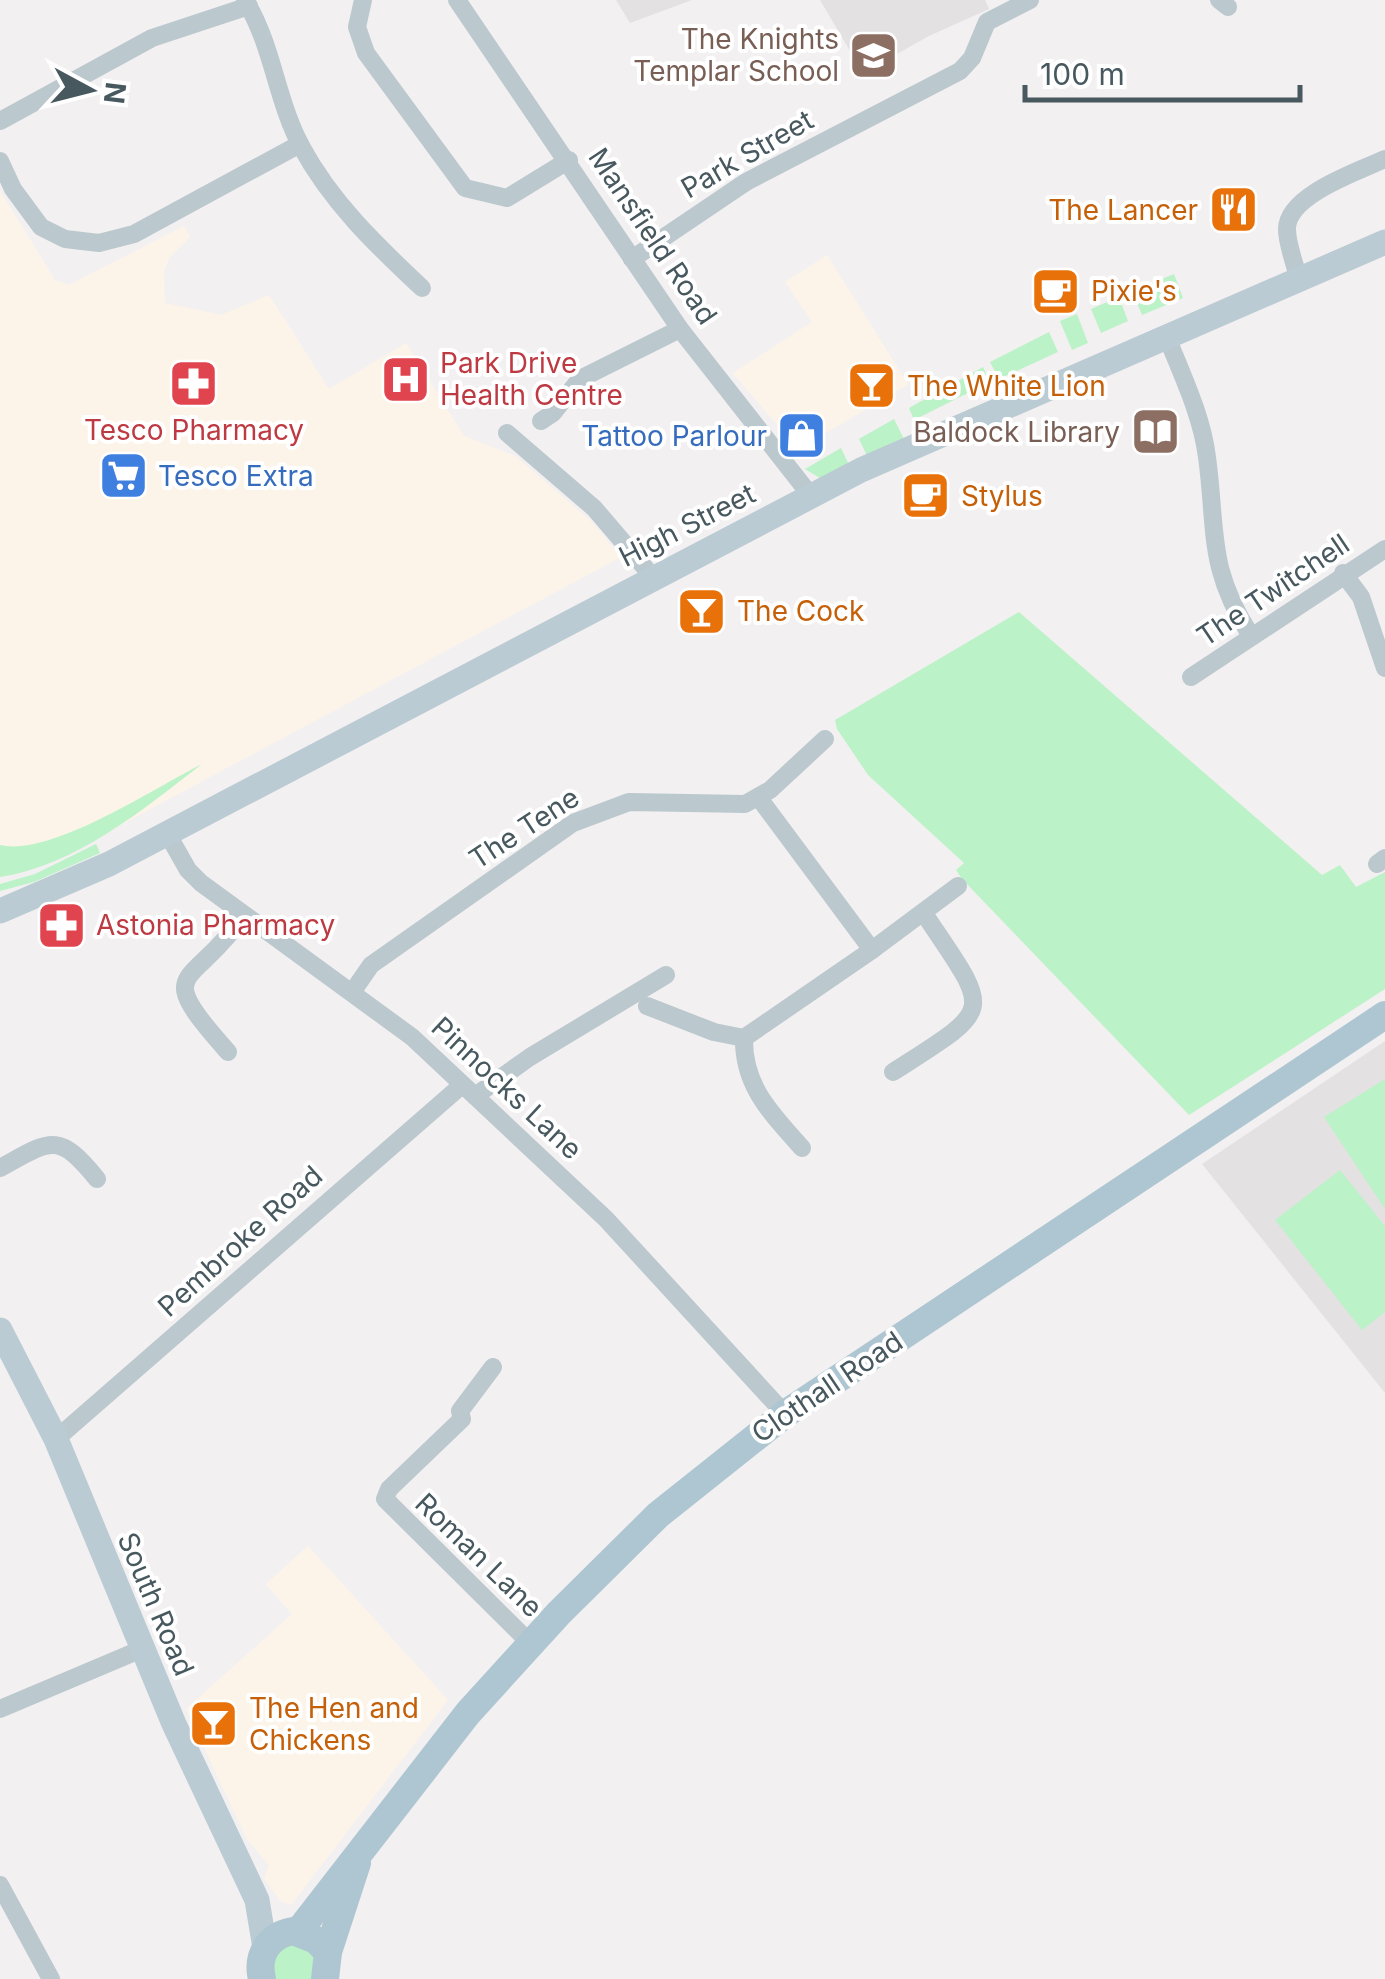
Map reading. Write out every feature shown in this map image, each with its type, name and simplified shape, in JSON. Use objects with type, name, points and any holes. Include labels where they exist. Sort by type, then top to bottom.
[{"type":"main road","name":"High Street","points":[[0,911],[167,833],[811,496],[986,413],[1385,242]]},
{"type":"main road","name":"High Street","points":[[0,900],[34,898]]},
{"type":"main road","name":"Clothall Road","points":[[260,1969],[272,1939],[296,1931],[358,1860],[447,1739],[530,1643],[658,1515],[785,1414],[1385,1015]]},
{"type":"main road","name":"South Road","points":[[0,1330],[56,1439],[142,1649],[257,1900],[260,1969]]},
{"type":"main road","name":"Clothall Road","points":[[326,1965],[358,1860]]},
{"type":"main road","name":"South Road","points":[[257,1900],[296,1931]]},
{"type":"main road","points":[[296,1931],[326,1965]]},
{"type":"street","points":[[362,0],[357,27],[366,53],[465,188],[507,198],[569,160]]},
{"type":"street","name":"Mansfield Road","points":[[457,0],[680,329],[811,496]]},
{"type":"street","name":"Park Street","points":[[632,259],[746,182],[960,71],[972,58],[987,22],[1030,0]]},
{"type":"street","points":[[0,121],[152,38],[247,3],[264,34],[300,144],[347,214],[422,288]]},
{"type":"street","points":[[0,161],[13,189],[40,227],[65,240],[99,243],[134,234],[300,144]]},
{"type":"street","points":[[1299,282],[1287,232],[1288,222],[1302,200],[1385,158]]},
{"type":"street","points":[[541,421],[553,413],[580,379],[680,329]]},
{"type":"street","points":[[1167,338],[1207,454],[1214,554],[1234,610],[1250,636]]},
{"type":"street","points":[[507,432],[594,508],[652,576]]},
{"type":"street","name":"The Twitchell","points":[[1191,677],[1385,549]]},
{"type":"street","points":[[1344,573],[1365,607],[1385,668]]},
{"type":"street","points":[[825,739],[759,798],[872,950]]},
{"type":"street","name":"The Tene","points":[[353,991],[371,965],[573,823],[629,802],[723,807],[759,798]]},
{"type":"street","name":"Pinnocks Lane","points":[[167,833],[188,870],[412,1036],[606,1219],[785,1414]]},
{"type":"street","points":[[647,1006],[714,1032],[744,1038],[924,915],[958,886]]},
{"type":"street","points":[[228,1052],[189,1008],[184,984],[244,914]]},
{"type":"street","points":[[893,1072],[966,1024],[974,1010],[971,986],[924,915]]},
{"type":"street","name":"Pembroke Road","points":[[56,1439],[468,1090],[666,975]]},
{"type":"street","points":[[744,1038],[745,1067],[753,1088],[802,1148]]},
{"type":"street","points":[[0,1168],[51,1142],[76,1153],[98,1179]]},
{"type":"street","name":"Roman Lane","points":[[493,1367],[460,1411],[462,1419],[385,1498],[530,1643]]},
{"type":"street","points":[[0,1709],[142,1649]]},
{"type":"street","points":[[0,1886],[52,1979]]},
{"type":"shaded area","name":"The Knights Templar School","points":[[616,0],[692,0],[630,23]]},
{"type":"shaded area","name":"The Knights Templar School","points":[[820,0],[985,0],[989,9],[929,36],[863,73]]},
{"type":"shaded area","points":[[0,191],[55,280],[69,285],[184,226],[190,237],[169,258],[164,271],[165,303],[221,315],[269,295],[329,389],[406,343],[464,436],[515,456],[592,522],[621,557],[85,844],[0,877]]},
{"type":"shaded area","points":[[827,255],[908,384],[798,450],[733,373],[812,322],[785,282]]},
{"type":"shaded area","points":[[1385,1041],[1385,1393],[1202,1164]]},
{"type":"shaded area","points":[[308,1546],[448,1700],[291,1905],[280,1901],[264,1878],[269,1865],[247,1839],[186,1709],[292,1614],[266,1584]]},
{"type":"green space","points":[[1174,274],[1183,298],[1142,315],[1132,291]]},
{"type":"green space","points":[[1119,297],[1128,321],[1101,333],[1091,309]]},
{"type":"green space","points":[[1077,314],[1088,343],[1072,350],[1060,321]]},
{"type":"green space","points":[[1049,332],[1058,352],[999,379],[990,362]]},
{"type":"green space","points":[[983,367],[990,382],[914,420],[909,408]]},
{"type":"green space","points":[[894,419],[905,441],[868,458],[859,439]]},
{"type":"green space","points":[[841,448],[850,467],[823,480],[805,469]]},
{"type":"green space","points":[[1019,612],[1322,875],[1340,865],[1356,887],[1385,872],[1385,989],[1189,1115],[962,879],[956,870],[964,863],[868,775],[837,729],[835,720]]},
{"type":"green space","points":[[202,764],[132,817],[82,848],[28,871],[0,877],[0,845],[21,846],[74,831]]},
{"type":"green space","points":[[96,844],[100,853],[34,882],[0,891],[0,884],[35,874]]},
{"type":"green space","points":[[1385,1079],[1385,1209],[1324,1117]]},
{"type":"green space","points":[[1340,1170],[1385,1226],[1385,1312],[1362,1330],[1275,1220]]},
{"type":"green space","points":[[285,1944],[302,1944],[314,1955],[314,1979],[272,1979],[269,1963]]},
{"type":"place","name":"The Knights Templar School","points":[[874,55]]},
{"type":"place","name":"The Lancer","points":[[1233,210]]},
{"type":"place","name":"Pixie's","points":[[1056,291]]},
{"type":"place","name":"Park Drive Health Centre","points":[[405,379]]},
{"type":"place","name":"Tesco Pharmacy","points":[[194,383]]},
{"type":"place","name":"The White Lion","points":[[872,386]]},
{"type":"place","name":"Baldock Library","points":[[1155,432]]},
{"type":"place","name":"Tattoo Parlour","points":[[802,436]]},
{"type":"place","name":"Tesco Extra","points":[[123,476]]},
{"type":"place","name":"Stylus","points":[[926,496]]},
{"type":"place","name":"The Cock","points":[[702,611]]},
{"type":"place","name":"Astonia Pharmacy","points":[[61,925]]},
{"type":"place","name":"The Hen and Chickens","points":[[214,1724]]}]
